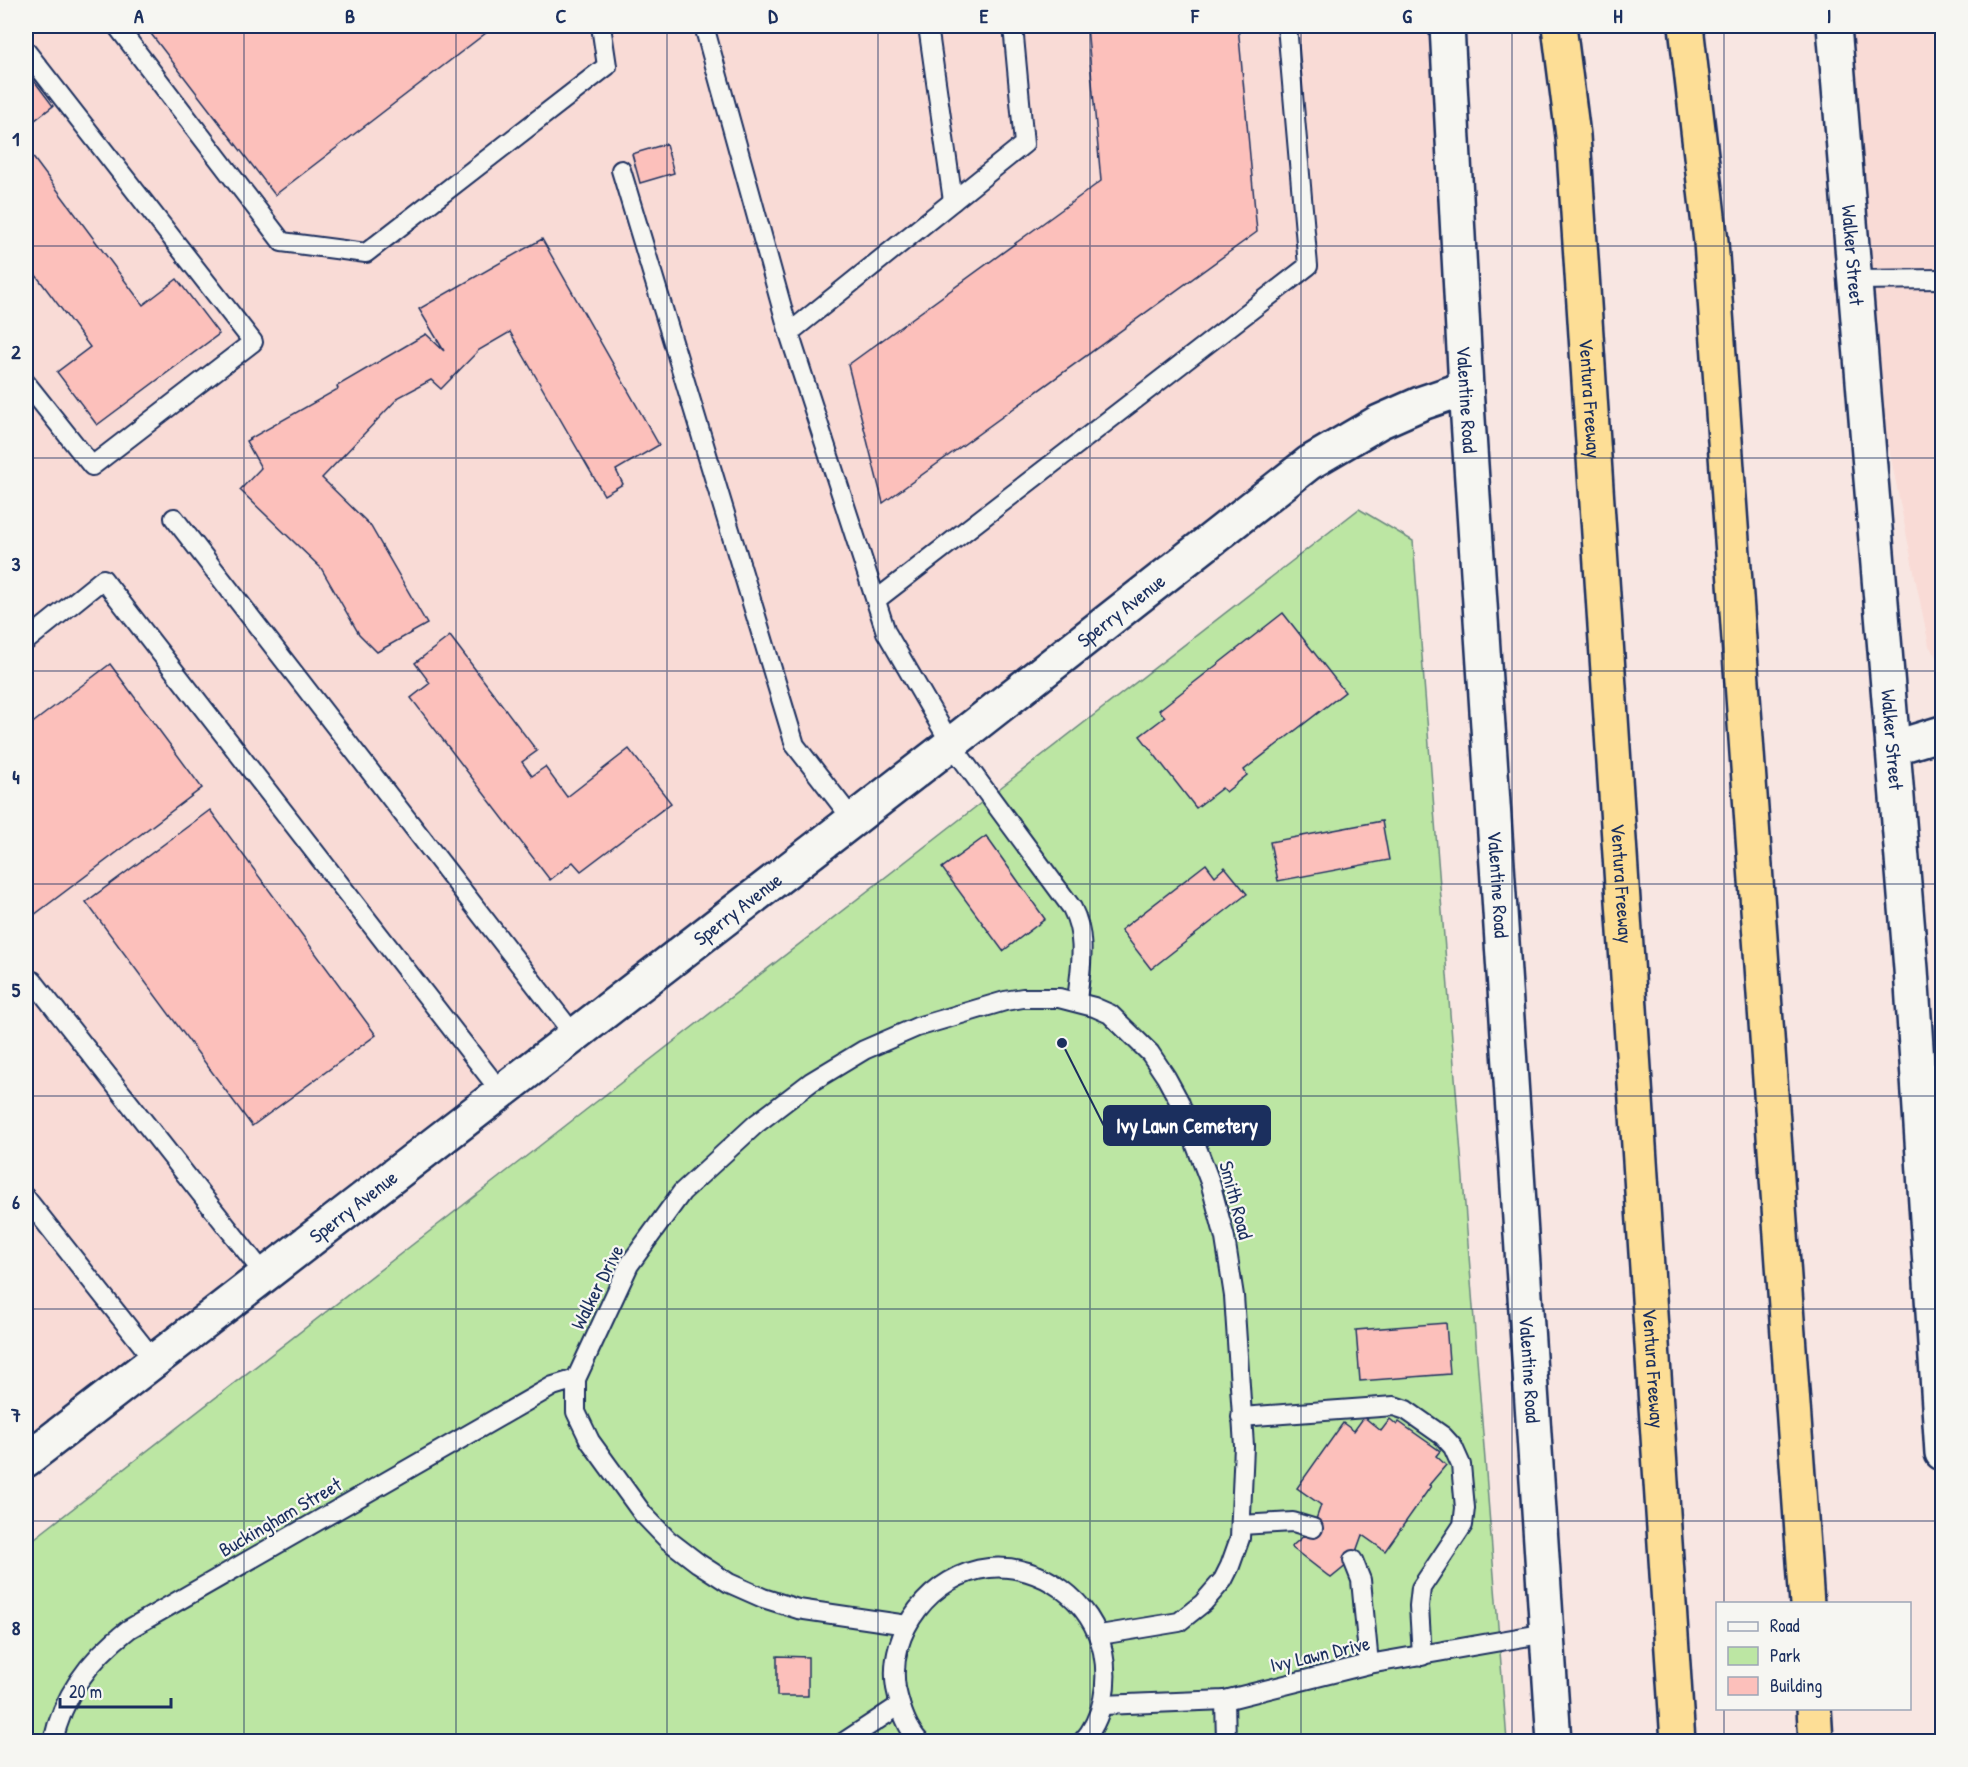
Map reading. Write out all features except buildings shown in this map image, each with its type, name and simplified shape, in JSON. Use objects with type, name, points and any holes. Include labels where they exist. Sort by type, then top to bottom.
[{"type":"highway","name":"Ventura Freeway","points":[[1559,26],[1573,136],[1678,1742]]},
{"type":"highway","points":[[1686,26],[1712,242],[1807,1602]]},
{"type":"highway","points":[[1814,1710],[1816,1742]]},
{"type":"street","name":"Valentine Road","points":[[1447,26],[1466,388],[1554,1742]]},
{"type":"street","name":"Walker Street","points":[[1834,26],[1911,969],[1942,1453]]},
{"type":"street","name":"Sperry Avenue","points":[[26,1460],[951,744],[1309,463],[1379,422],[1422,403],[1466,388]]},
{"type":"street","points":[[1893,747],[1942,733]]},
{"type":"lane","points":[[117,26],[282,242],[366,253],[607,66],[601,26]]},
{"type":"lane","points":[[704,26],[789,333],[886,632],[951,744],[1067,900],[1076,916],[1083,943],[1077,1002]]},
{"type":"lane","points":[[928,26],[953,201]]},
{"type":"lane","points":[[789,333],[1024,144],[1013,26]]},
{"type":"lane","points":[[876,600],[1308,266],[1287,26]]},
{"type":"lane","points":[[26,51],[253,342],[92,466],[26,383]]},
{"type":"lane","points":[[621,170],[795,745],[853,820]]},
{"type":"lane","points":[[1855,280],[1942,279]]},
{"type":"lane","points":[[174,518],[574,1035]]},
{"type":"lane","points":[[26,641],[104,579],[501,1092]]},
{"type":"lane","points":[[33,981],[265,1275]]},
{"type":"lane","name":"Walker Drive","points":[[907,1624],[798,1609],[763,1598],[698,1563],[668,1540],[643,1514],[590,1441],[576,1412],[576,1379],[629,1265],[682,1192],[756,1124],[811,1082],[864,1050],[917,1027],[1014,999],[1041,997],[1077,1002]]},
{"type":"lane","name":"Smith Road","points":[[1077,1002],[1110,1014],[1150,1053],[1170,1085],[1190,1127],[1210,1182],[1225,1238],[1234,1296],[1244,1446],[1240,1538],[1223,1580],[1208,1598],[1179,1622],[1100,1635]]},
{"type":"lane","points":[[26,1198],[154,1360]]},
{"type":"lane","name":"Buckingham Street","points":[[52,1742],[63,1708],[83,1672],[112,1642],[129,1629],[553,1386],[576,1379]]},
{"type":"lane","points":[[1241,1417],[1394,1406],[1406,1410],[1434,1429],[1452,1447],[1461,1465],[1465,1508],[1463,1525],[1421,1588],[1419,1606],[1422,1656]]},
{"type":"lane","points":[[1241,1525],[1293,1522],[1313,1528]]},
{"type":"lane","points":[[1353,1560],[1362,1587],[1369,1664]]},
{"type":"lane","points":[[920,1742],[914,1736],[900,1705],[895,1678],[897,1650],[907,1624],[928,1597],[956,1578],[989,1568],[1023,1570],[1055,1584],[1082,1606],[1100,1635],[1107,1670],[1103,1705],[1088,1736],[1082,1742]]},
{"type":"lane","name":"Ivy Lawn Drive","points":[[1103,1705],[1225,1700],[1369,1664],[1547,1633]]},
{"type":"lane","points":[[1225,1700],[1226,1742]]},
{"type":"lane","points":[[844,1742],[900,1705]]},
{"type":"shaded area","points":[[26,26],[1447,26],[1466,388],[1379,422],[26,1460]]},
{"type":"shaded area","points":[[1834,26],[1942,26],[1942,663],[1929,646],[1855,280]]},
{"type":"green space","points":[[1359,509],[1413,541],[1507,1741],[26,1742],[26,1545]]},
{"type":"place","name":"Ivy Lawn Cemetery","points":[[1062,1043]]}]
